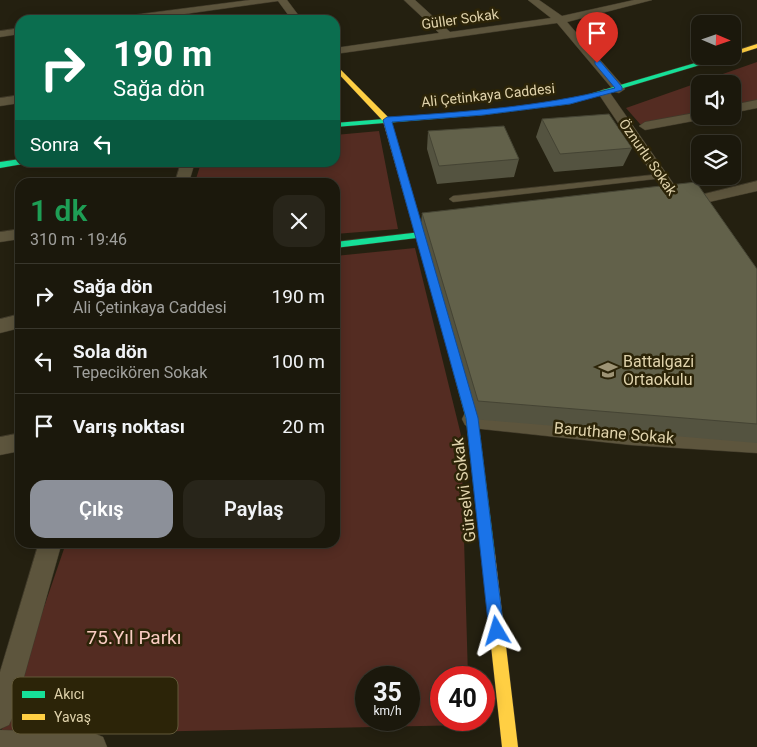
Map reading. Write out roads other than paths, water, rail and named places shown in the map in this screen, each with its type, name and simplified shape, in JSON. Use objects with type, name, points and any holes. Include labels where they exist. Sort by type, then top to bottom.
[{"type":"street","points":[[157,15],[273,0]]},
{"type":"street","points":[[282,0],[293,15]]},
{"type":"street","points":[[409,0],[448,36]]},
{"type":"street","points":[[533,0],[560,20],[619,89]]},
{"type":"street","name":"Güller Sokak","points":[[340,50],[560,20],[647,0]]},
{"type":"street","points":[[0,34],[15,32]]},
{"type":"street","points":[[741,51],[757,46]]},
{"type":"street","name":"Ali Çetinkaya Caddesi","points":[[340,125],[492,112],[570,102],[698,65]]},
{"type":"street","points":[[340,71],[387,120]]},
{"type":"street","name":"Öznurlu Sokak","points":[[604,93],[661,176],[676,206],[692,222]]},
{"type":"street","points":[[0,102],[15,100]]},
{"type":"street","points":[[741,107],[757,104]]},
{"type":"street","points":[[645,126],[691,118]]},
{"type":"street","name":"Gürselvi Sokak","points":[[387,120],[472,418],[510,747]]},
{"type":"street","points":[[0,165],[15,163]]},
{"type":"street","points":[[709,197],[757,186]]},
{"type":"street","points":[[340,244],[449,232]]},
{"type":"street","points":[[0,238],[15,235]]},
{"type":"street","points":[[0,326],[15,322]]},
{"type":"street","name":"Baruthane Sokak","points":[[472,418],[632,436],[757,444]]},
{"type":"street","points":[[0,446],[15,443]]},
{"type":"street","points":[[0,716],[49,548]]},
{"type":"street","points":[[0,744],[93,747]]},
{"type":"lane","points":[[452,199],[661,176]]},
{"type":"place","name":"Battalgazi Ortaokulu","points":[[608,370]]},
{"type":"park label","name":"75.Yıl Parkı","points":[[134,637]]}]
